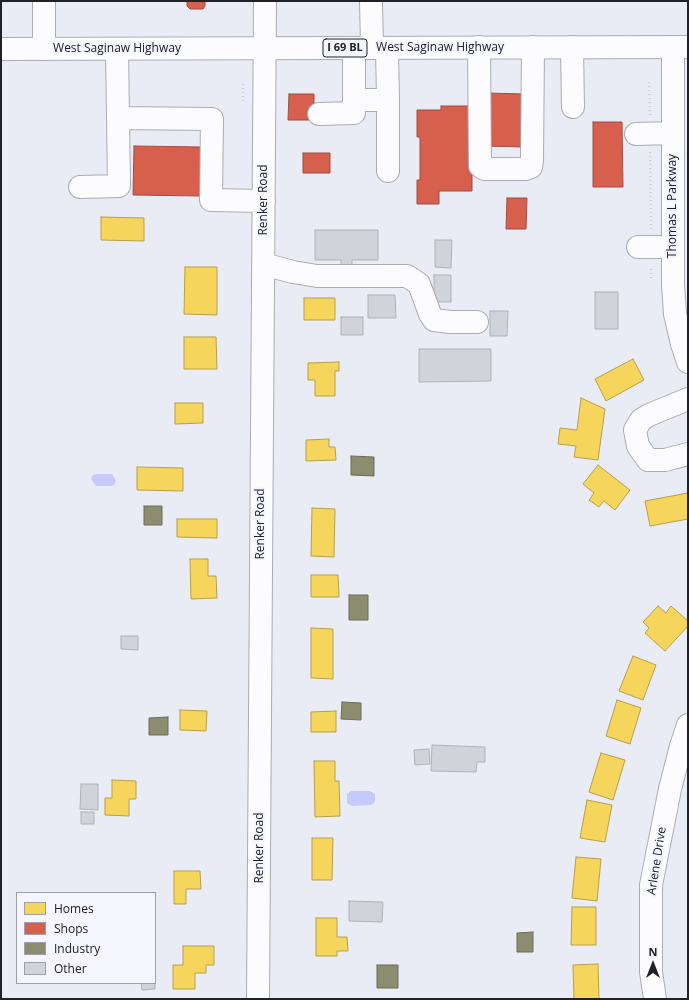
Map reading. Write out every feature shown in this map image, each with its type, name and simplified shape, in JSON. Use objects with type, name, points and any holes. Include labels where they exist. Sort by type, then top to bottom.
[{"type":"street","points":[[44,1],[44,49]]},
{"type":"street","name":"Renker Road","points":[[258,999],[265,1]]},
{"type":"street","points":[[319,114],[353,114],[354,112],[355,100],[371,48],[371,1]]},
{"type":"street","points":[[479,47],[480,166],[484,169],[525,169],[531,167],[532,161],[533,47]]},
{"type":"street","points":[[572,47],[573,107]]},
{"type":"street","name":"West Saginaw Highway","points":[[1,49],[680,47]]},
{"type":"street","name":"Thomas L Parkway","points":[[680,47],[673,133],[680,199],[654,247],[688,362]]},
{"type":"street","points":[[371,48],[388,100],[388,171]]},
{"type":"street","points":[[80,187],[119,186],[117,49]]},
{"type":"street","points":[[355,100],[388,100]]},
{"type":"street","points":[[118,118],[212,119],[210,200],[264,201]]},
{"type":"street","points":[[643,134],[673,133]]},
{"type":"street","points":[[263,264],[293,272],[317,276],[407,276],[419,284],[430,314],[434,320],[450,322],[477,322]]},
{"type":"street","points":[[688,399],[649,415],[641,420],[635,430],[638,446],[648,460],[665,460],[688,454]]},
{"type":"street","name":"Arlene Drive","points":[[655,999],[651,972],[651,885],[670,789],[688,725]]},
{"type":"path","points":[[649,82],[643,134],[654,247],[651,278]]},
{"type":"water","points":[[112,474],[116,481],[114,485],[96,486],[91,479],[93,475]]},
{"type":"water","points":[[351,791],[370,791],[375,794],[375,802],[371,805],[352,806],[347,803],[347,794]]},
{"type":"building: Homes","points":[[101,217],[144,218],[144,241],[101,240]]},
{"type":"building: Homes","points":[[185,267],[217,267],[217,315],[184,314]]},
{"type":"building: Homes","points":[[304,298],[335,298],[335,320],[304,320]]},
{"type":"building: Homes","points":[[184,337],[216,337],[217,369],[184,369]]},
{"type":"building: Homes","points":[[633,359],[644,380],[606,401],[595,379]]},
{"type":"building: Homes","points":[[339,362],[339,371],[335,371],[335,396],[315,396],[315,380],[308,380],[308,363]]},
{"type":"building: Homes","points":[[581,398],[605,409],[598,460],[574,457],[576,446],[558,444],[560,428],[577,430]]},
{"type":"building: Homes","points":[[175,403],[203,403],[203,423],[175,424]]},
{"type":"building: Homes","points":[[329,439],[329,447],[335,447],[336,460],[306,461],[306,440]]},
{"type":"building: Homes","points":[[598,465],[630,490],[615,510],[604,501],[599,507],[589,500],[594,493],[583,484]]},
{"type":"building: Homes","points":[[137,467],[183,468],[183,491],[137,490]]},
{"type":"building: Homes","points":[[688,493],[688,519],[650,526],[645,501]]},
{"type":"building: Homes","points":[[312,508],[335,509],[334,557],[311,556]]},
{"type":"building: Homes","points":[[177,519],[217,519],[217,538],[177,537]]},
{"type":"building: Homes","points":[[190,559],[208,559],[208,576],[216,576],[217,598],[191,599]]},
{"type":"building: Homes","points":[[311,575],[338,575],[339,597],[311,597]]},
{"type":"building: Homes","points":[[658,606],[666,613],[671,606],[688,621],[688,626],[665,651],[645,633],[649,628],[643,622]]},
{"type":"building: Homes","points":[[311,628],[333,629],[333,679],[311,678]]},
{"type":"building: Homes","points":[[633,656],[656,665],[643,700],[619,691]]},
{"type":"building: Homes","points":[[617,700],[641,708],[630,744],[606,736]]},
{"type":"building: Homes","points":[[180,710],[207,711],[206,731],[180,730]]},
{"type":"building: Homes","points":[[336,711],[336,732],[311,732],[311,712]]},
{"type":"building: Homes","points":[[601,753],[625,760],[613,800],[589,792]]},
{"type":"building: Homes","points":[[314,761],[335,761],[335,781],[339,781],[340,816],[315,817]]},
{"type":"building: Homes","points":[[112,780],[136,781],[136,799],[129,799],[129,816],[105,815],[105,798],[112,798]]},
{"type":"building: Homes","points":[[587,800],[612,805],[605,842],[580,838]]},
{"type":"building: Homes","points":[[312,838],[333,838],[332,880],[312,880]]},
{"type":"building: Homes","points":[[576,857],[601,859],[597,901],[572,898]]},
{"type":"building: Homes","points":[[174,871],[200,871],[201,889],[186,889],[186,904],[174,904]]},
{"type":"building: Homes","points":[[572,907],[596,907],[596,945],[571,945]]},
{"type":"building: Homes","points":[[316,918],[337,918],[337,937],[347,937],[348,951],[337,951],[337,956],[316,956]]},
{"type":"building: Homes","points":[[183,946],[214,946],[214,965],[206,965],[206,973],[195,973],[195,989],[173,989],[173,965],[183,965]]},
{"type":"building: Homes","points":[[598,964],[599,999],[574,999],[573,965]]},
{"type":"building: Shops","points":[[187,1],[205,1],[205,6],[203,9],[190,9],[187,6]]},
{"type":"building: Shops","points":[[487,93],[525,94],[524,147],[486,146]]},
{"type":"building: Shops","points":[[289,94],[314,94],[314,120],[288,120]]},
{"type":"building: Shops","points":[[441,106],[472,106],[472,191],[439,191],[439,204],[417,204],[417,180],[420,180],[420,137],[417,137],[417,110],[441,110]]},
{"type":"building: Shops","points":[[593,122],[622,122],[623,187],[593,187]]},
{"type":"building: Shops","points":[[134,146],[202,147],[201,196],[133,195]]},
{"type":"building: Shops","points":[[303,153],[330,153],[330,173],[303,173]]},
{"type":"building: Shops","points":[[507,198],[527,198],[526,229],[506,229]]},
{"type":"building: Industry","points":[[351,456],[374,457],[374,476],[351,475]]},
{"type":"building: Industry","points":[[144,506],[162,506],[162,525],[144,525]]},
{"type":"building: Industry","points":[[349,595],[368,595],[368,620],[349,620]]},
{"type":"building: Industry","points":[[342,702],[361,703],[361,720],[341,719]]},
{"type":"building: Industry","points":[[168,717],[168,735],[149,735],[149,718]]},
{"type":"building: Industry","points":[[533,932],[533,952],[517,952],[517,933]]},
{"type":"building: Industry","points":[[377,965],[398,965],[398,988],[377,988]]},
{"type":"building: Other","points":[[315,230],[378,230],[378,260],[352,260],[352,268],[341,268],[341,260],[315,260]]},
{"type":"building: Other","points":[[435,240],[452,240],[451,268],[435,267]]},
{"type":"building: Other","points":[[434,275],[451,275],[451,302],[434,302]]},
{"type":"building: Other","points":[[595,292],[618,292],[618,329],[595,329]]},
{"type":"building: Other","points":[[368,295],[395,295],[396,318],[368,318]]},
{"type":"building: Other","points":[[490,311],[508,311],[507,336],[490,336]]},
{"type":"building: Other","points":[[341,317],[363,317],[363,335],[341,335]]},
{"type":"building: Other","points":[[419,349],[491,349],[491,381],[419,382]]},
{"type":"building: Other","points":[[121,636],[138,636],[138,650],[121,649]]},
{"type":"building: Other","points":[[432,745],[485,747],[485,762],[477,762],[476,772],[431,771]]},
{"type":"building: Other","points":[[429,749],[430,764],[415,765],[414,750]]},
{"type":"building: Other","points":[[81,784],[98,784],[98,810],[80,809]]},
{"type":"building: Other","points":[[81,812],[94,812],[94,824],[81,824]]},
{"type":"building: Other","points":[[349,901],[383,902],[382,922],[349,921]]},
{"type":"building: Other","points":[[141,984],[155,984],[155,989],[142,990]]}]
